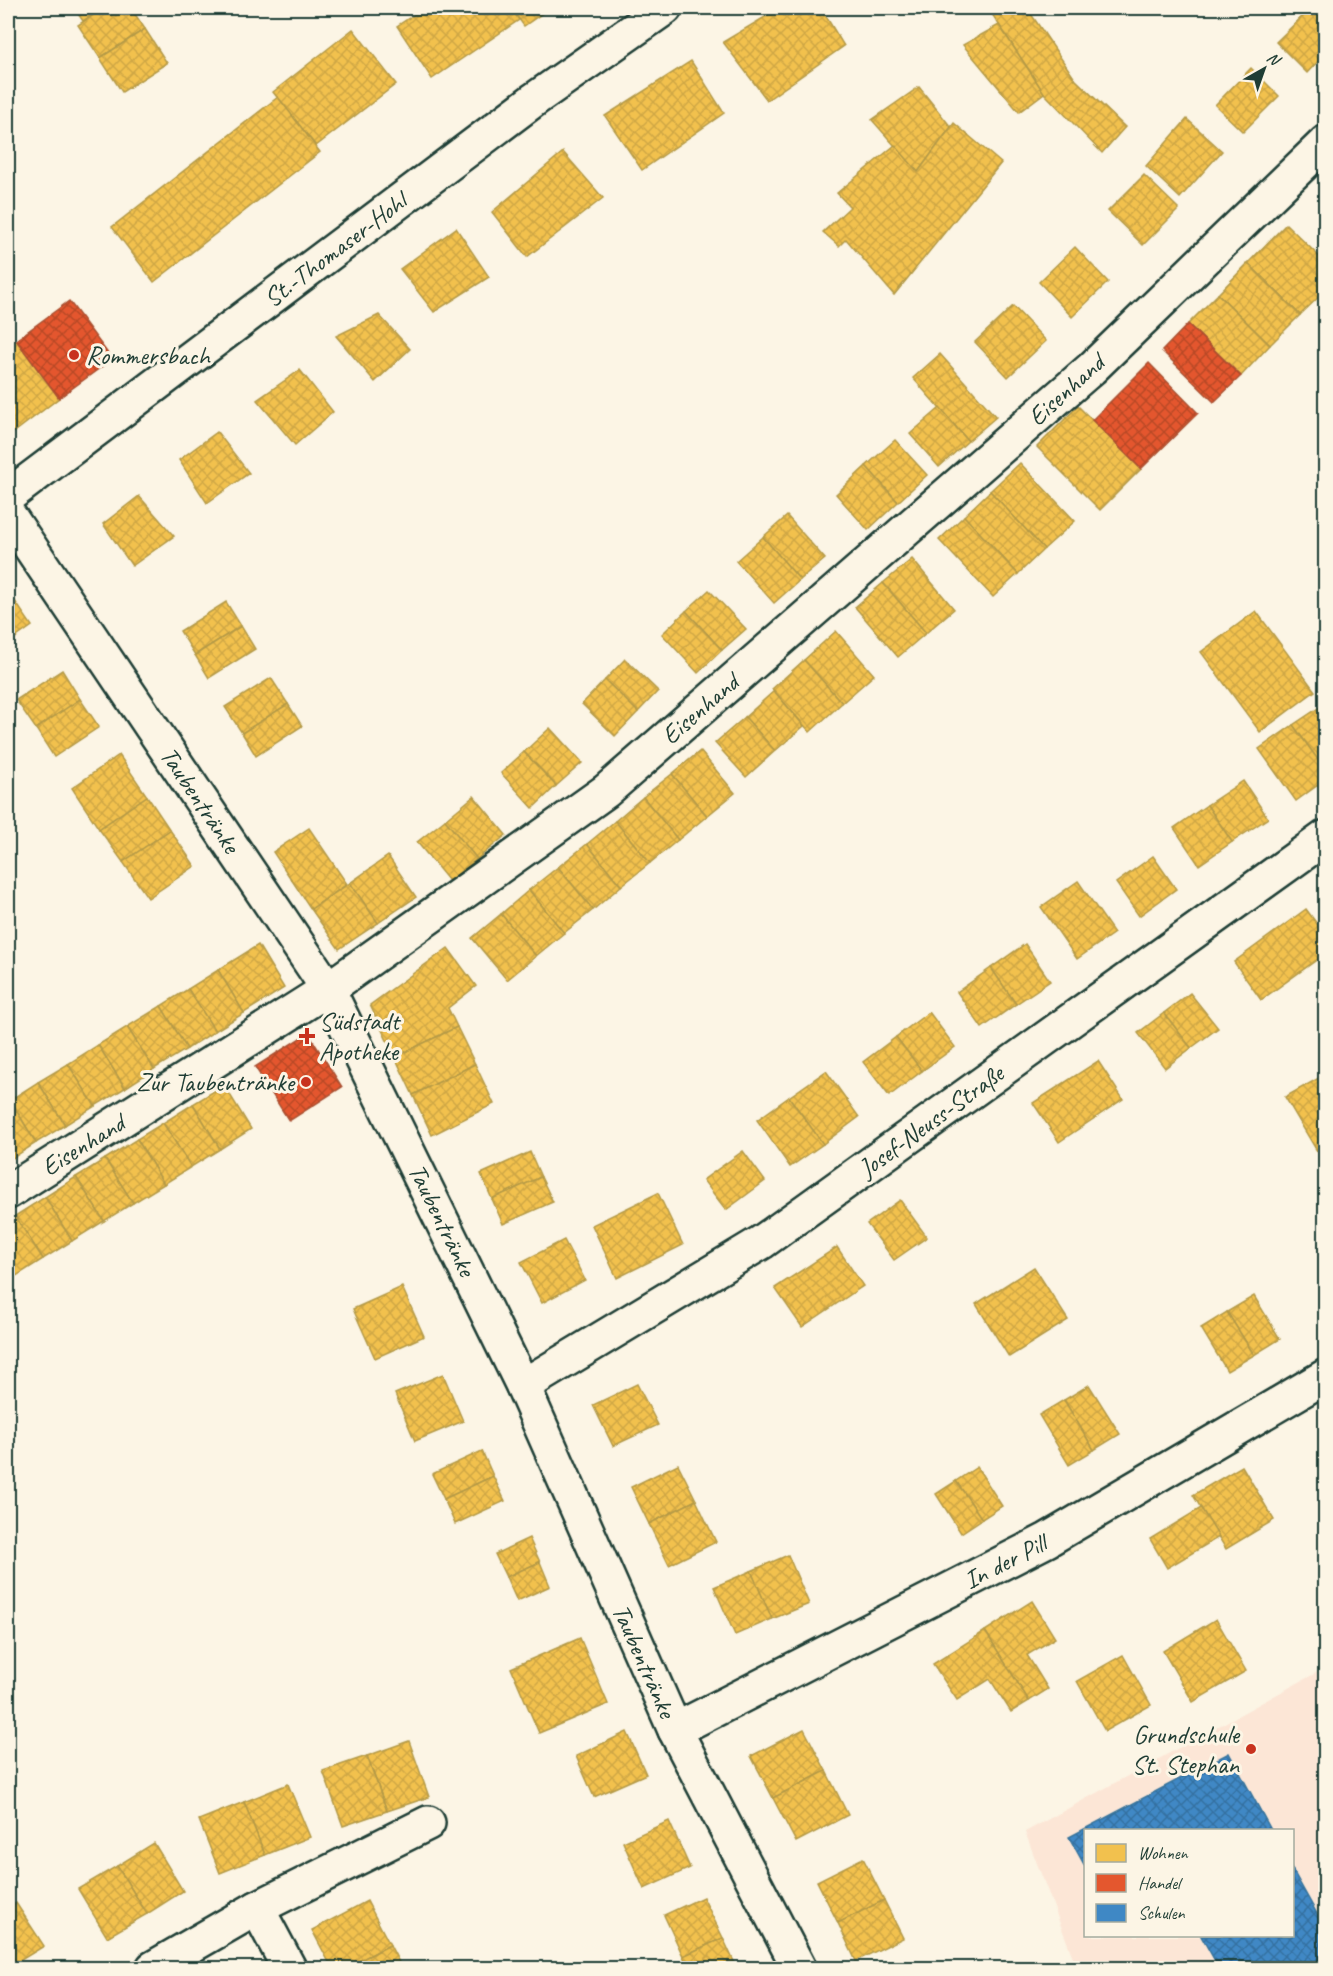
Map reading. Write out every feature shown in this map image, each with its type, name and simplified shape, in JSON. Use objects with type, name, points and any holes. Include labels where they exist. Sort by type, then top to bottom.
[{"type":"street","name":"St.-Thomaser-Hohl","points":[[8,496],[535,99],[664,8]]},
{"type":"street","name":"Eisenhand","points":[[8,1192],[328,989],[606,791],[1091,369],[1326,142]]},
{"type":"street","name":"Taubentränke","points":[[8,514],[328,989],[523,1386],[675,1730],[799,1968]]},
{"type":"street","name":"Josef-Neuss-Straße","points":[[523,1386],[762,1242],[1326,837]]},
{"type":"street","name":"In der Pill","points":[[675,1730],[1047,1540],[1326,1376]]},
{"type":"street","points":[[153,1968],[257,1908],[428,1823]]},
{"type":"street","points":[[257,1908],[289,1968]]},
{"type":"shaded area","name":"Grundschule St. Stephan","points":[[1325,1668],[1325,1968],[1077,1968],[1025,1832]]},
{"type":"building: Wohnen","points":[[74,8],[104,8],[83,21]]},
{"type":"building: Wohnen","points":[[104,8],[131,8],[145,29],[100,58],[78,25]]},
{"type":"building: Wohnen","points":[[424,8],[511,8],[519,20],[432,79],[397,26]]},
{"type":"building: Wohnen","points":[[511,8],[550,8],[524,26]]},
{"type":"building: Wohnen","points":[[780,8],[821,8],[844,46],[767,100],[723,42]]},
{"type":"building: Wohnen","points":[[988,8],[1027,8],[1075,79],[1125,127],[1102,153],[1044,93]]},
{"type":"building: Wohnen","points":[[1311,8],[1320,8],[1326,13],[1326,53],[1307,73],[1276,42]]},
{"type":"building: Wohnen","points":[[999,25],[1044,93],[1019,112],[963,45]]},
{"type":"building: Wohnen","points":[[145,29],[167,63],[122,92],[100,58]]},
{"type":"building: Wohnen","points":[[353,29],[396,84],[316,146],[273,92]]},
{"type":"building: Wohnen","points":[[691,61],[724,113],[642,170],[605,116]]},
{"type":"building: Wohnen","points":[[1251,68],[1279,96],[1243,132],[1215,105]]},
{"type":"building: Wohnen","points":[[919,87],[951,127],[918,172],[872,120]]},
{"type":"building: Wohnen","points":[[278,97],[320,152],[154,282],[112,227]]},
{"type":"building: Wohnen","points":[[1187,119],[1222,151],[1180,198],[1146,166]]},
{"type":"building: Wohnen","points":[[954,123],[1001,163],[894,295],[846,239],[839,246],[823,232],[850,207],[837,193],[895,145],[918,172]]},
{"type":"building: Wohnen","points":[[563,152],[603,198],[527,257],[492,212]]},
{"type":"building: Wohnen","points":[[1144,175],[1179,209],[1143,245],[1108,211]]},
{"type":"building: Wohnen","points":[[1286,224],[1326,263],[1326,290],[1300,315],[1248,263]]},
{"type":"building: Wohnen","points":[[456,228],[489,277],[434,312],[400,269]]},
{"type":"building: Wohnen","points":[[1075,247],[1108,282],[1072,317],[1039,282]]},
{"type":"building: Wohnen","points":[[1248,263],[1300,315],[1270,345],[1218,294]]},
{"type":"building: Wohnen","points":[[1218,294],[1270,345],[1241,376],[1188,324]]},
{"type":"building: Wohnen","points":[[1013,306],[1046,341],[1008,377],[975,342]]},
{"type":"building: Wohnen","points":[[379,315],[410,349],[375,382],[336,336]]},
{"type":"building: Wohnen","points":[[16,340],[59,398],[8,437],[8,346]]},
{"type":"building: Wohnen","points":[[940,354],[996,417],[968,441],[913,378]]},
{"type":"building: Wohnen","points":[[300,370],[333,412],[295,445],[257,400]]},
{"type":"building: Wohnen","points":[[1078,406],[1141,469],[1100,510],[1037,447]]},
{"type":"building: Wohnen","points":[[940,408],[968,441],[939,467],[910,434]]},
{"type":"building: Wohnen","points":[[217,432],[249,473],[207,503],[179,460]]},
{"type":"building: Wohnen","points":[[895,440],[927,475],[898,502],[866,466]]},
{"type":"building: Wohnen","points":[[1020,463],[1075,521],[1044,549],[990,491]]},
{"type":"building: Wohnen","points":[[866,466],[898,502],[868,530],[836,494]]},
{"type":"building: Wohnen","points":[[990,491],[1044,549],[1018,574],[964,516]]},
{"type":"building: Wohnen","points":[[139,496],[174,536],[132,566],[103,524]]},
{"type":"building: Wohnen","points":[[787,516],[825,559],[800,580],[763,537]]},
{"type":"building: Wohnen","points":[[964,516],[1018,574],[993,597],[939,540]]},
{"type":"building: Wohnen","points":[[763,537],[800,580],[774,603],[736,561]]},
{"type":"building: Wohnen","points":[[912,559],[954,609],[926,633],[883,583]]},
{"type":"building: Wohnen","points":[[883,583],[926,633],[898,657],[855,607]]},
{"type":"building: Wohnen","points":[[709,590],[746,629],[722,650],[686,611]]},
{"type":"building: Wohnen","points":[[8,591],[32,626],[8,643]]},
{"type":"building: Wohnen","points":[[226,602],[241,626],[195,655],[180,631]]},
{"type":"building: Wohnen","points":[[686,611],[722,650],[698,673],[662,634]]},
{"type":"building: Wohnen","points":[[1256,611],[1315,691],[1260,732],[1201,652]]},
{"type":"building: Wohnen","points":[[241,626],[255,649],[209,678],[195,655]]},
{"type":"building: Wohnen","points":[[836,631],[874,675],[842,703],[804,660]]},
{"type":"building: Wohnen","points":[[625,659],[658,691],[638,712],[605,680]]},
{"type":"building: Wohnen","points":[[804,660],[842,703],[810,732],[772,689]]},
{"type":"building: Wohnen","points":[[62,670],[80,699],[36,729],[16,700]]},
{"type":"building: Wohnen","points":[[271,678],[288,704],[242,733],[225,707]]},
{"type":"building: Wohnen","points":[[605,680],[638,712],[615,736],[582,704]]},
{"type":"building: Wohnen","points":[[774,691],[804,726],[775,751],[745,717]]},
{"type":"building: Wohnen","points":[[80,699],[99,727],[54,757],[36,729]]},
{"type":"building: Wohnen","points":[[1326,703],[1326,771],[1293,725]]},
{"type":"building: Wohnen","points":[[288,704],[302,726],[256,756],[242,733]]},
{"type":"building: Wohnen","points":[[745,717],[775,751],[746,777],[715,743]]},
{"type":"building: Wohnen","points":[[1293,725],[1326,771],[1326,779],[1296,801],[1259,749]]},
{"type":"building: Wohnen","points":[[550,728],[582,763],[556,786],[524,752]]},
{"type":"building: Wohnen","points":[[700,751],[735,793],[707,816],[672,774]]},
{"type":"building: Wohnen","points":[[524,752],[556,786],[533,808],[501,773]]},
{"type":"building: Wohnen","points":[[119,755],[147,796],[99,829],[72,788]]},
{"type":"building: Wohnen","points":[[672,774],[707,816],[678,840],[643,797]]},
{"type":"building: Wohnen","points":[[1243,781],[1268,818],[1232,842],[1207,805]]},
{"type":"building: Wohnen","points":[[147,796],[170,830],[123,862],[99,829]]},
{"type":"building: Wohnen","points":[[474,796],[506,835],[477,859],[445,820]]},
{"type":"building: Wohnen","points":[[643,797],[678,840],[650,863],[615,821]]},
{"type":"building: Wohnen","points":[[1207,805],[1232,842],[1199,865],[1174,828]]},
{"type":"building: Wohnen","points":[[445,820],[477,859],[449,881],[417,842]]},
{"type":"building: Wohnen","points":[[615,821],[650,863],[621,886],[587,844]]},
{"type":"building: Wohnen","points":[[309,828],[347,884],[311,909],[273,852]]},
{"type":"building: Wohnen","points":[[170,830],[195,866],[148,898],[123,862]]},
{"type":"building: Wohnen","points":[[587,844],[621,886],[593,910],[558,867]]},
{"type":"building: Wohnen","points":[[388,856],[416,897],[378,923],[350,883]]},
{"type":"building: Wohnen","points":[[1153,856],[1176,889],[1139,916],[1116,883]]},
{"type":"building: Wohnen","points":[[558,867],[593,910],[564,933],[529,890]]},
{"type":"building: Wohnen","points":[[1078,881],[1114,933],[1077,959],[1041,907]]},
{"type":"building: Wohnen","points":[[350,883],[378,923],[339,949],[311,909]]},
{"type":"building: Wohnen","points":[[529,890],[564,933],[536,956],[501,914]]},
{"type":"building: Wohnen","points":[[1306,909],[1326,936],[1326,953],[1261,1000],[1234,962]]},
{"type":"building: Wohnen","points":[[501,914],[536,956],[507,980],[472,938]]},
{"type":"building: Wohnen","points":[[1025,944],[1050,981],[1016,1004],[991,968]]},
{"type":"building: Wohnen","points":[[258,945],[284,988],[244,1013],[218,970]]},
{"type":"building: Wohnen","points":[[448,948],[476,986],[448,1008],[457,1027],[395,1057],[370,1005]]},
{"type":"building: Wohnen","points":[[991,968],[1016,1004],[982,1028],[957,992]]},
{"type":"building: Wohnen","points":[[218,970],[244,1013],[215,1031],[188,989]]},
{"type":"building: Wohnen","points":[[188,989],[215,1031],[187,1049],[161,1006]]},
{"type":"building: Wohnen","points":[[1190,993],[1218,1028],[1191,1048],[1164,1013]]},
{"type":"building: Wohnen","points":[[161,1006],[187,1049],[154,1069],[127,1027]]},
{"type":"building: Wohnen","points":[[929,1012],[955,1047],[922,1071],[896,1037]]},
{"type":"building: Wohnen","points":[[1164,1013],[1191,1048],[1165,1068],[1138,1033]]},
{"type":"building: Wohnen","points":[[127,1027],[154,1069],[125,1088],[98,1045]]},
{"type":"building: Wohnen","points":[[457,1027],[475,1064],[413,1095],[395,1057]]},
{"type":"building: Wohnen","points":[[896,1037],[922,1071],[889,1096],[863,1062]]},
{"type":"building: Wohnen","points":[[98,1045],[125,1088],[95,1106],[68,1064]]},
{"type":"building: Wohnen","points":[[1098,1061],[1123,1099],[1059,1142],[1033,1103]]},
{"type":"building: Wohnen","points":[[68,1064],[95,1106],[65,1125],[38,1082]]},
{"type":"building: Wohnen","points":[[475,1064],[494,1104],[432,1135],[413,1095]]},
{"type":"building: Wohnen","points":[[826,1071],[859,1117],[823,1144],[789,1097]]},
{"type":"building: Wohnen","points":[[1326,1074],[1326,1146],[1317,1151],[1285,1097]]},
{"type":"building: Wohnen","points":[[38,1082],[65,1125],[36,1143],[10,1100]]},
{"type":"building: Wohnen","points":[[224,1085],[251,1129],[220,1149],[193,1104]]},
{"type":"building: Wohnen","points":[[789,1097],[823,1144],[790,1167],[757,1120]]},
{"type":"building: Wohnen","points":[[10,1100],[36,1143],[8,1161],[8,1101]]},
{"type":"building: Wohnen","points":[[193,1104],[220,1149],[191,1167],[163,1123]]},
{"type":"building: Wohnen","points":[[163,1123],[191,1167],[164,1184],[137,1139]]},
{"type":"building: Wohnen","points":[[137,1139],[164,1184],[133,1203],[105,1159]]},
{"type":"building: Wohnen","points":[[743,1151],[765,1181],[726,1210],[703,1180]]},
{"type":"building: Wohnen","points":[[530,1152],[541,1177],[492,1199],[481,1174]]},
{"type":"building: Wohnen","points":[[105,1159],[133,1203],[104,1221],[76,1177]]},
{"type":"building: Wohnen","points":[[76,1177],[104,1221],[72,1241],[45,1197]]},
{"type":"building: Wohnen","points":[[541,1177],[553,1202],[503,1224],[492,1199]]},
{"type":"building: Wohnen","points":[[658,1193],[683,1245],[617,1278],[592,1225]]},
{"type":"building: Wohnen","points":[[45,1197],[72,1241],[43,1259],[15,1216]]},
{"type":"building: Wohnen","points":[[900,1200],[927,1237],[894,1260],[867,1224]]},
{"type":"building: Wohnen","points":[[15,1216],[43,1259],[10,1280],[8,1220]]},
{"type":"building: Wohnen","points":[[564,1240],[585,1280],[542,1303],[521,1262]]},
{"type":"building: Wohnen","points":[[837,1247],[863,1286],[802,1327],[775,1288]]},
{"type":"building: Wohnen","points":[[1034,1267],[1068,1320],[1009,1357],[976,1304]]},
{"type":"building: Wohnen","points":[[402,1287],[424,1336],[375,1358],[353,1309]]},
{"type":"building: Wohnen","points":[[1254,1296],[1280,1339],[1254,1355],[1227,1312]]},
{"type":"building: Wohnen","points":[[1227,1312],[1254,1355],[1227,1371],[1201,1328]]},
{"type":"building: Wohnen","points":[[443,1374],[463,1421],[415,1441],[395,1394]]},
{"type":"building: Wohnen","points":[[637,1384],[658,1425],[613,1446],[593,1405]]},
{"type":"building: Wohnen","points":[[1089,1385],[1120,1434],[1094,1450],[1064,1400]]},
{"type":"building: Wohnen","points":[[1064,1400],[1094,1450],[1069,1465],[1039,1415]]},
{"type":"building: Wohnen","points":[[482,1451],[493,1476],[444,1499],[432,1474]]},
{"type":"building: Wohnen","points":[[678,1464],[696,1500],[649,1524],[631,1487]]},
{"type":"building: Wohnen","points":[[1242,1466],[1274,1520],[1226,1549],[1193,1495]]},
{"type":"building: Wohnen","points":[[977,1467],[1002,1506],[982,1519],[956,1481]]},
{"type":"building: Wohnen","points":[[493,1476],[505,1501],[455,1524],[444,1499]]},
{"type":"building: Wohnen","points":[[956,1481],[982,1519],[961,1533],[936,1494]]},
{"type":"building: Wohnen","points":[[696,1500],[716,1542],[669,1565],[649,1524]]},
{"type":"building: Wohnen","points":[[1201,1508],[1219,1537],[1167,1568],[1150,1539]]},
{"type":"building: Wohnen","points":[[529,1538],[540,1562],[506,1577],[495,1554]]},
{"type":"building: Wohnen","points":[[788,1555],[809,1604],[772,1619],[751,1571]]},
{"type":"building: Wohnen","points":[[540,1562],[550,1586],[517,1601],[506,1577]]},
{"type":"building: Wohnen","points":[[751,1571],[772,1619],[735,1635],[714,1587]]},
{"type":"building: Wohnen","points":[[1032,1601],[1055,1638],[1027,1655],[1048,1689],[1029,1701],[985,1631]]},
{"type":"building: Wohnen","points":[[1216,1619],[1246,1671],[1193,1702],[1163,1651]]},
{"type":"building: Wohnen","points":[[985,1631],[1029,1701],[1011,1712],[990,1679],[957,1700],[933,1664]]},
{"type":"building: Wohnen","points":[[580,1638],[608,1704],[539,1733],[511,1668]]},
{"type":"building: Wohnen","points":[[1123,1655],[1151,1705],[1105,1731],[1077,1681]]},
{"type":"building: Wohnen","points":[[804,1729],[826,1771],[773,1798],[751,1756]]},
{"type":"building: Wohnen","points":[[627,1732],[646,1774],[594,1797],[576,1756]]},
{"type":"building: Wohnen","points":[[409,1741],[429,1797],[387,1811],[367,1756]]},
{"type":"building: Wohnen","points":[[367,1756],[387,1811],[343,1826],[323,1771]]},
{"type":"building: Wohnen","points":[[826,1771],[848,1815],[796,1842],[773,1798]]},
{"type":"building: Wohnen","points":[[288,1784],[310,1837],[265,1855],[244,1802]]},
{"type":"building: Wohnen","points":[[244,1802],[265,1855],[220,1873],[199,1820]]},
{"type":"building: Wohnen","points":[[669,1821],[690,1868],[644,1889],[623,1842]]},
{"type":"building: Wohnen","points":[[154,1843],[183,1891],[147,1914],[117,1866]]},
{"type":"building: Wohnen","points":[[863,1858],[884,1900],[838,1923],[817,1881]]},
{"type":"building: Wohnen","points":[[117,1866],[147,1914],[107,1937],[78,1889]]},
{"type":"building: Wohnen","points":[[703,1897],[723,1938],[683,1956],[664,1915]]},
{"type":"building: Wohnen","points":[[884,1900],[903,1938],[856,1961],[838,1923]]},
{"type":"building: Wohnen","points":[[367,1901],[390,1945],[345,1968],[332,1968],[312,1930]]},
{"type":"building: Wohnen","points":[[16,1903],[44,1946],[8,1968],[8,1908]]},
{"type":"building: Wohnen","points":[[723,1938],[737,1968],[689,1968],[683,1956]]},
{"type":"building: Wohnen","points":[[390,1945],[402,1968],[345,1968]]},
{"type":"building: Handel","points":[[69,301],[112,359],[59,398],[16,340]]},
{"type":"building: Handel","points":[[1188,324],[1241,376],[1214,402],[1162,351]]},
{"type":"building: Handel","points":[[1149,363],[1198,413],[1141,469],[1092,420]]},
{"type":"building: Handel","points":[[308,1033],[342,1087],[289,1121],[255,1067]]},
{"type":"building: Schulen","points":[[1229,1753],[1270,1829],[1084,1829]]},
{"type":"building: Schulen","points":[[1084,1829],[1084,1864],[1069,1837]]},
{"type":"building: Schulen","points":[[1294,1873],[1326,1930],[1326,1968],[1219,1968],[1202,1937],[1294,1937]]},
{"type":"place","name":"Rommersbach","points":[[74,355]]},
{"type":"place","name":"Südstadt Apotheke","points":[[307,1036]]},
{"type":"place","name":"Zur Taubentränke","points":[[306,1082]]},
{"type":"place","name":"Grundschule St. Stephan","points":[[1251,1749]]}]
